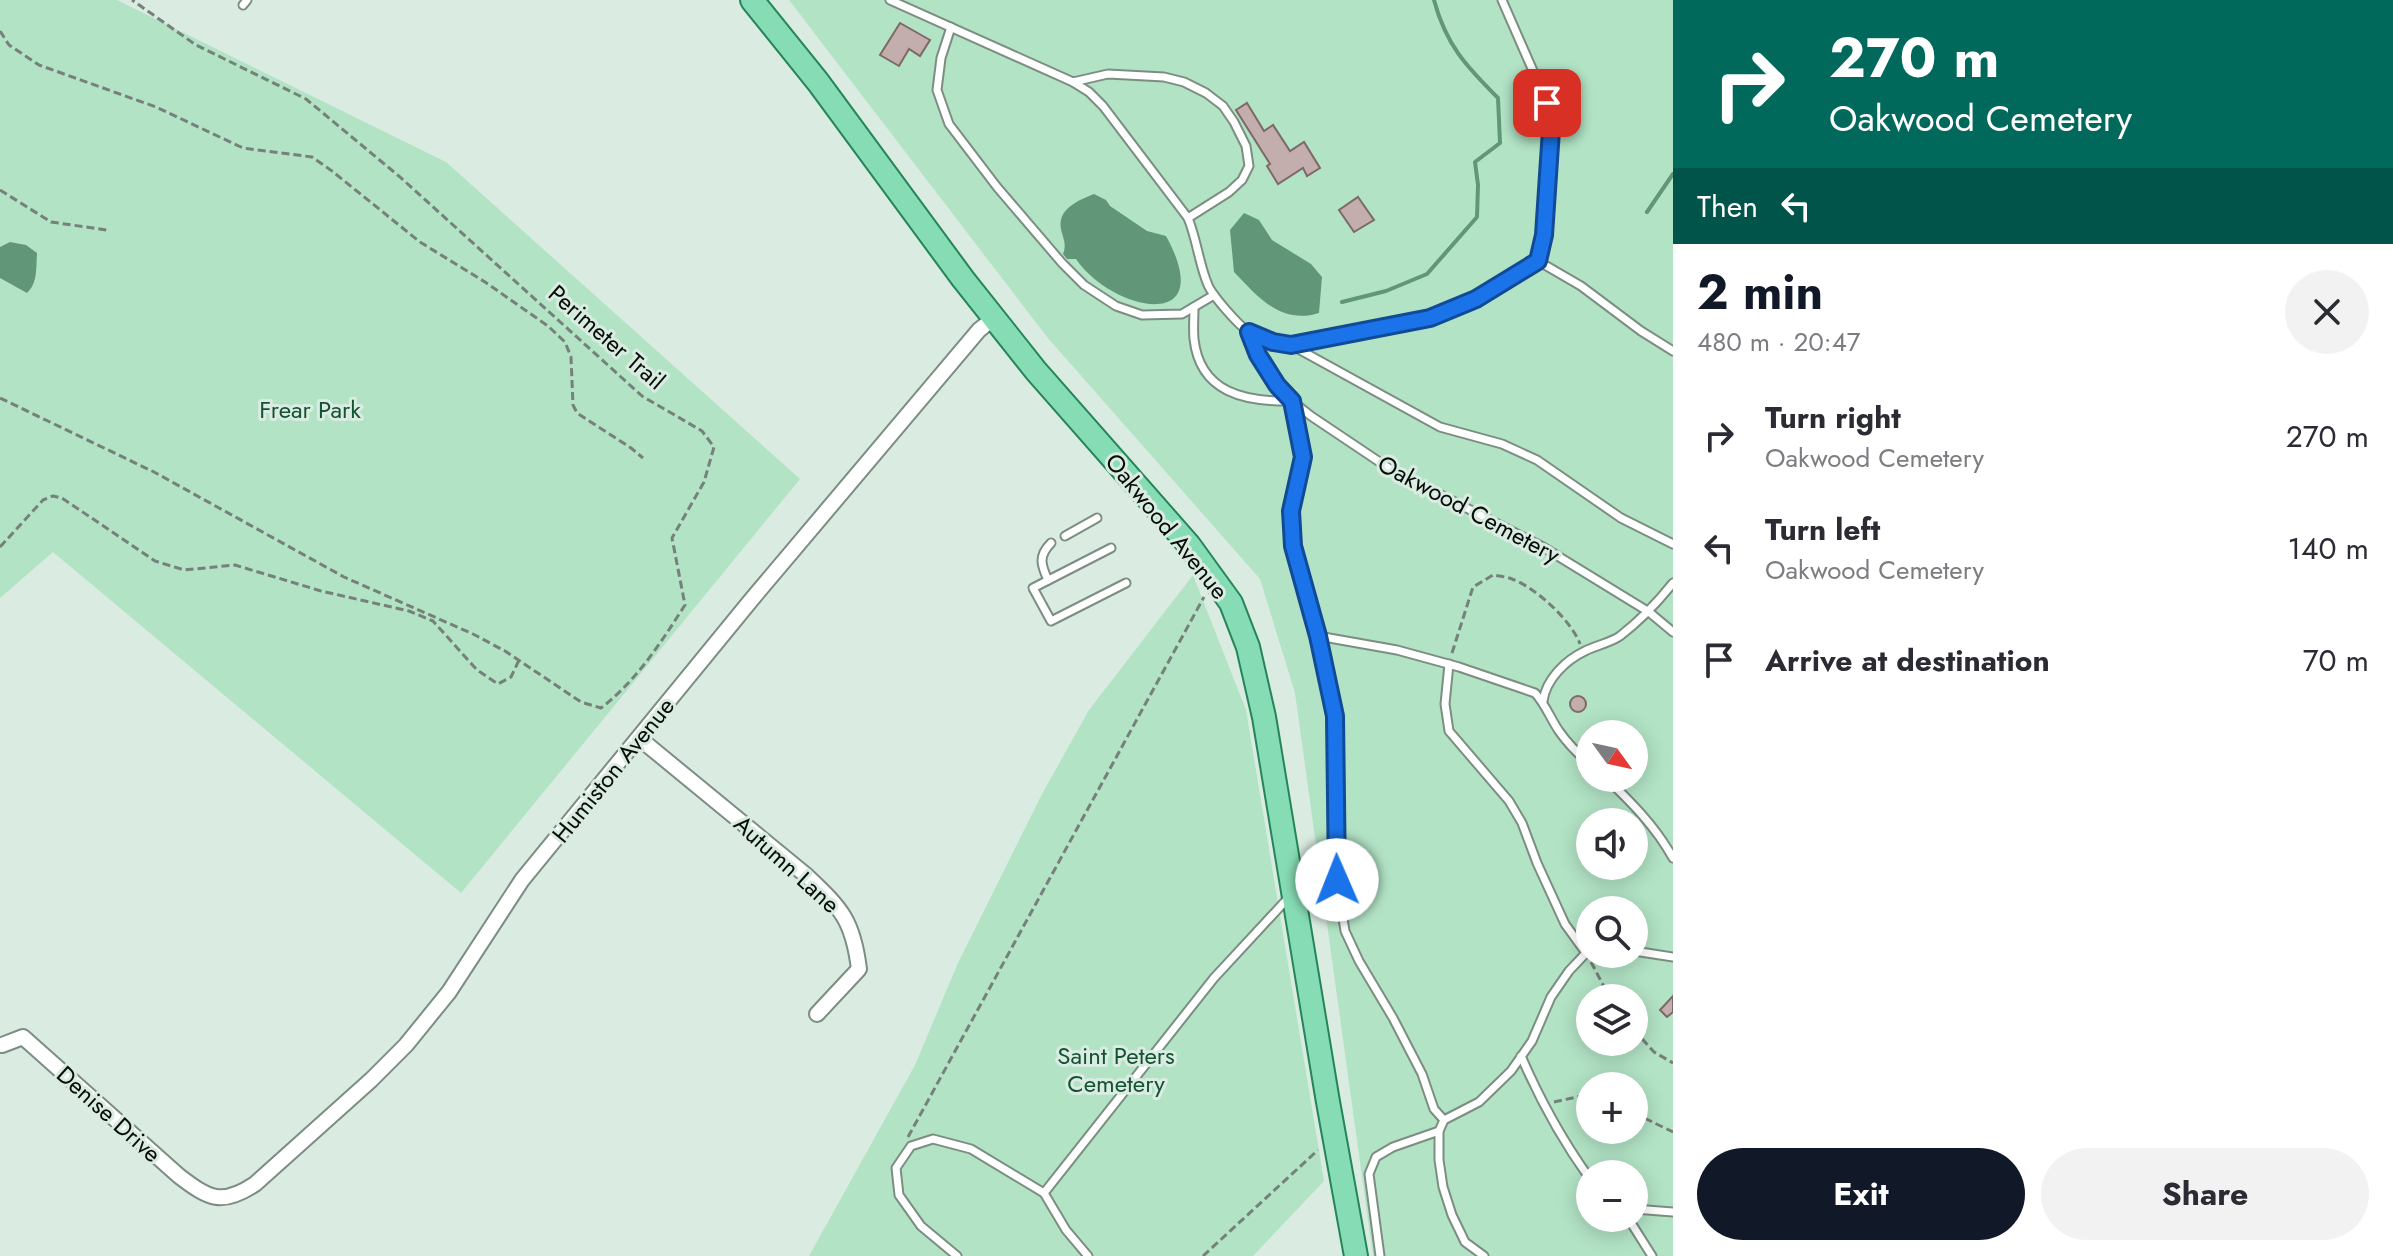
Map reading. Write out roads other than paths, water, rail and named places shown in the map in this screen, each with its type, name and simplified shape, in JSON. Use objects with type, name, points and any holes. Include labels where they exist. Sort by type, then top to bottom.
[{"type":"main road","name":"Oakwood Avenue","points":[[752,0],[818,82],[1036,371],[1189,545],[1231,603],[1248,647],[1264,717],[1356,1256]]},
{"type":"street","name":"Humiston Avenue","points":[[217,1198],[237,1196],[255,1184],[406,1045],[449,992],[522,880],[771,576],[979,330],[994,318]]},
{"type":"street","name":"Autumn Lane","points":[[639,738],[807,876],[846,916],[856,941],[859,969],[817,1014]]},
{"type":"street","name":"Denise Drive","points":[[2,1045],[23,1037],[179,1176],[199,1191],[217,1198]]},
{"type":"lane","name":"Oakwood Cemetery","points":[[890,0],[1089,92],[1188,218],[1207,283],[1214,295],[1249,332],[1258,355],[1277,385],[1292,401],[1390,469],[1543,547],[1649,612],[1673,632]]},
{"type":"lane","points":[[1502,0],[1547,103],[1551,130],[1544,235],[1538,261],[1581,286],[1673,351]]},
{"type":"lane","points":[[951,27],[941,58],[937,90],[949,124],[997,187],[1062,263],[1084,285],[1116,306],[1142,315],[1182,314],[1214,295]]},
{"type":"lane","points":[[1073,82],[1108,74],[1164,77],[1184,82],[1223,106],[1246,146],[1249,166],[1242,180],[1229,192],[1188,218]]},
{"type":"lane","name":"Oakwood Cemetery","points":[[1291,345],[1430,318],[1476,299],[1538,261]]},
{"type":"lane","points":[[1194,307],[1198,361],[1212,381],[1230,393],[1273,401],[1292,401]]},
{"type":"lane","name":"Oakwood Cemetery","points":[[1249,332],[1273,342],[1291,345],[1440,427],[1502,444],[1537,460],[1621,518],[1673,544]]},
{"type":"lane","name":"Oakwood Cemetery","points":[[1292,401],[1303,457],[1291,511],[1293,546],[1318,636],[1335,716],[1337,880],[1345,931],[1422,1074],[1434,1109],[1444,1120]]},
{"type":"lane","points":[[1065,536],[1097,518]]},
{"type":"lane","points":[[1048,580],[1041,564],[1043,551],[1051,543]]},
{"type":"lane","points":[[1111,548],[1033,588],[1051,621],[1126,583]]},
{"type":"lane","points":[[1543,702],[1544,691],[1554,674],[1583,652],[1617,638],[1649,612],[1673,583]]},
{"type":"lane","points":[[1318,636],[1397,650],[1535,693],[1576,752]]},
{"type":"lane","points":[[1449,664],[1445,704],[1449,731],[1509,801],[1522,823],[1565,924],[1576,938]]},
{"type":"lane","points":[[1621,792],[1658,832],[1673,858]]},
{"type":"lane","points":[[1044,1193],[1214,978],[1293,893]]},
{"type":"lane","points":[[1648,953],[1673,957]]},
{"type":"lane","points":[[1484,1256],[1465,1242],[1452,1215],[1441,1173],[1439,1131],[1444,1120],[1479,1102],[1511,1071],[1532,1041],[1551,997],[1576,964]]},
{"type":"lane","points":[[1521,1056],[1542,1104],[1576,1160]]},
{"type":"lane","points":[[1380,1256],[1369,1174],[1376,1157],[1393,1147],[1439,1131]]},
{"type":"lane","points":[[957,1256],[921,1226],[899,1195],[896,1168],[911,1146],[933,1139],[971,1149],[1044,1193],[1066,1230],[1088,1256]]},
{"type":"lane","points":[[1648,1210],[1673,1212]]},
{"type":"lane","points":[[1637,1232],[1652,1256]]},
{"type":"waterway","points":[[1342,302],[1386,291],[1427,274],[1477,217],[1475,162],[1500,143],[1498,98],[1458,54],[1434,0]]},
{"type":"waterway","points":[[1647,212],[1673,174]]},
{"type":"park label","name":"Frear Park","points":[[310,409]]},
{"type":"park label","name":"Saint Peters Cemetery","points":[[1116,1069]]}]
